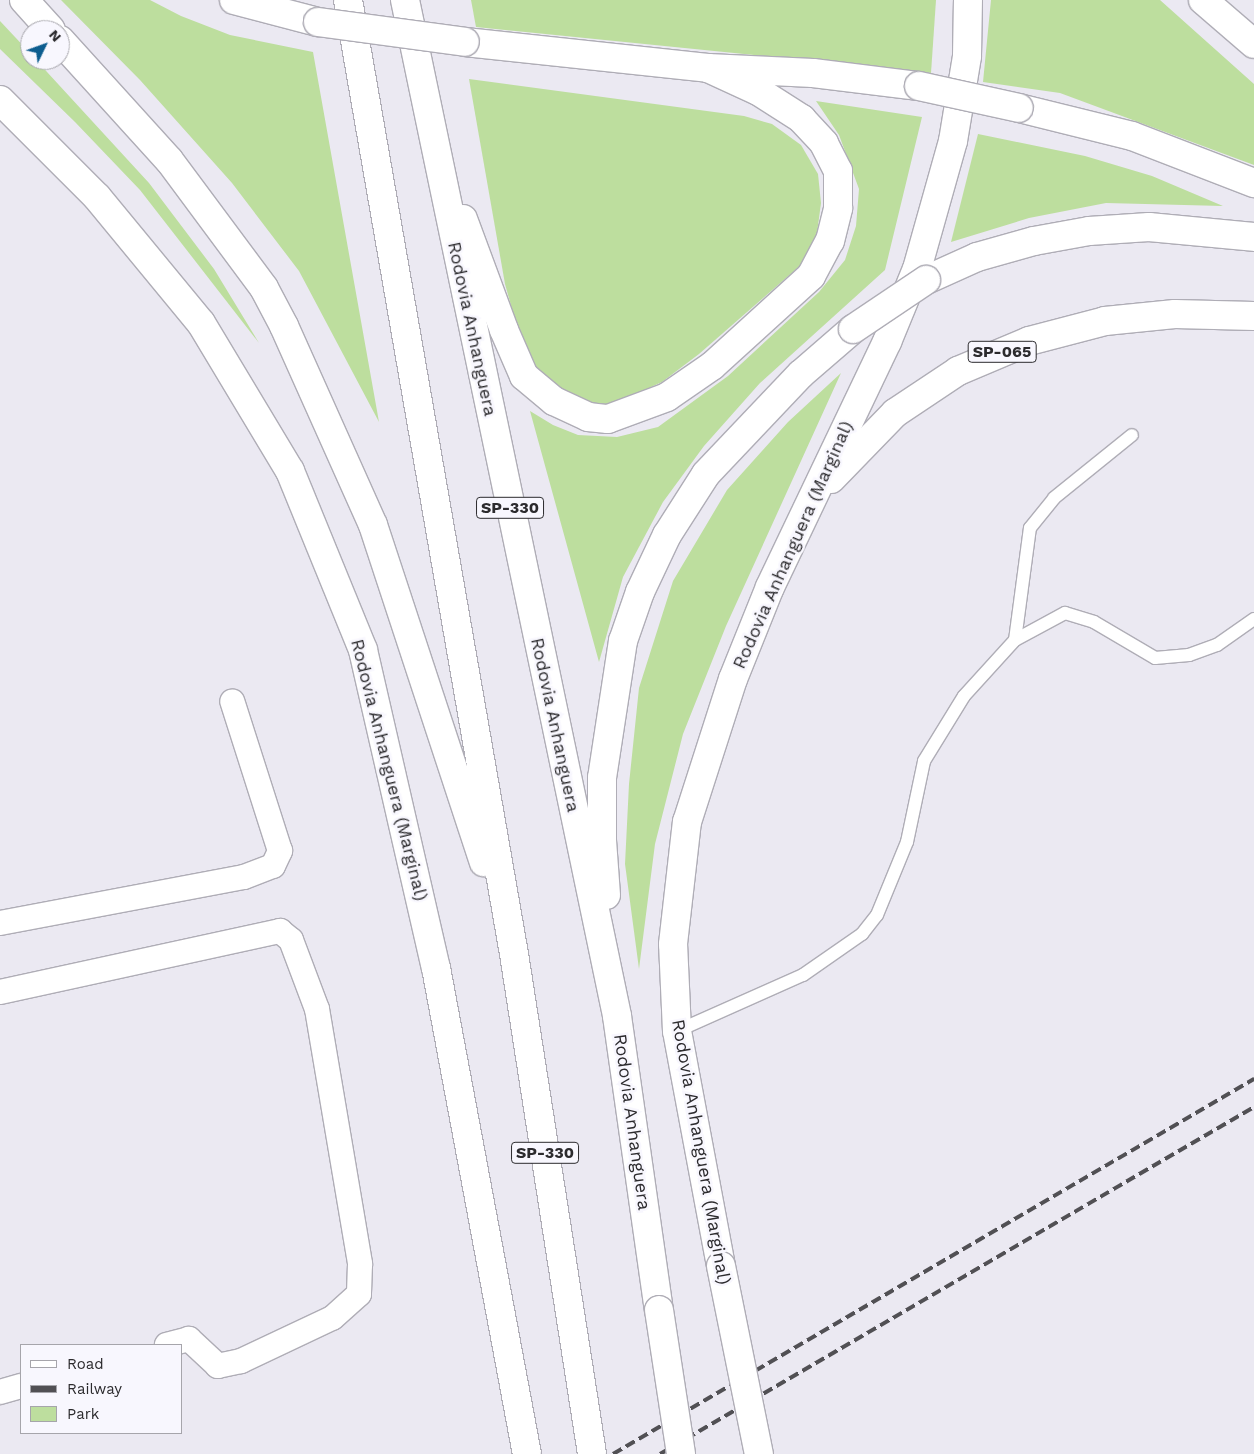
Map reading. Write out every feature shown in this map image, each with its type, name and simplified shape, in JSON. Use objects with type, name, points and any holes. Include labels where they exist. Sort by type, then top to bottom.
[{"type":"highway","points":[[24,0],[42,20]]},
{"type":"highway","points":[[234,0],[318,22],[465,42],[708,68],[813,73],[918,86],[1019,108],[1132,136],[1254,183]]},
{"type":"highway","name":"SP-330","points":[[348,0],[514,954],[592,1454]]},
{"type":"highway","name":"Rodovia Anhanguera","points":[[405,0],[429,126],[617,1016],[681,1454]]},
{"type":"highway","name":"Rodovia Anhanguera (Marginal)","points":[[759,1454],[677,1031],[673,944],[687,822],[733,679],[805,511],[887,342],[917,269],[953,142],[967,56],[968,0]]},
{"type":"highway","points":[[1203,0],[1254,44]]},
{"type":"highway","points":[[70,51],[170,160],[264,288],[284,326],[374,525],[514,954]]},
{"type":"highway","points":[[429,126],[504,330],[524,376],[554,401],[588,417],[608,419],[668,397],[712,366],[811,276],[830,241],[838,208],[838,171],[824,143],[802,119],[758,92],[708,68]]},
{"type":"highway","name":"Rodovia Anhanguera (Marginal)","points":[[0,100],[97,197],[201,323],[290,471],[363,650],[436,968],[526,1446]]},
{"type":"highway","points":[[617,1016],[602,841],[602,778],[623,642],[640,592],[667,535],[706,474],[801,374],[853,329],[926,280],[977,257],[1034,241],[1089,231],[1149,227],[1254,237]]},
{"type":"highway","name":"SP-065","points":[[805,511],[848,458],[895,413],[958,371],[1029,341],[1105,321],[1175,314],[1254,316]]},
{"type":"street","points":[[0,923],[244,877],[273,866],[280,851],[232,701]]},
{"type":"street","points":[[0,992],[280,930],[291,940],[317,1009],[360,1264],[358,1294],[332,1318],[241,1361],[218,1366],[189,1339],[171,1344]]},
{"type":"street","points":[[0,1392],[20,1386]]},
{"type":"lane","points":[[1015,640],[1030,528],[1054,498],[1132,435]]},
{"type":"lane","points":[[677,1031],[803,975],[862,934],[877,915],[907,842],[924,762],[964,696],[1015,640],[1064,613],[1094,622],[1155,658],[1189,656],[1217,645],[1254,619]]},
{"type":"green space","points":[[61,0],[150,0],[181,16],[230,35],[313,52],[379,422],[299,271],[232,183],[140,80]]},
{"type":"green space","points":[[471,0],[936,0],[931,73],[476,27]]},
{"type":"green space","points":[[991,0],[1160,0],[1254,84],[1254,165],[1060,93],[983,82]]},
{"type":"green space","points":[[0,21],[20,42],[20,68],[0,49]]},
{"type":"green space","points":[[22,70],[45,70],[149,183],[214,269],[259,343],[140,190]]},
{"type":"green space","points":[[469,79],[744,116],[772,124],[801,145],[818,174],[821,203],[817,233],[802,264],[699,354],[662,382],[611,405],[590,404],[565,392],[533,364],[517,327],[505,284]]},
{"type":"green space","points":[[816,101],[922,117],[885,270],[760,383],[704,446],[663,502],[623,577],[599,662],[530,411],[553,425],[578,435],[617,437],[658,427],[728,376],[819,292],[845,260],[856,226],[859,189],[839,135]]},
{"type":"green space","points":[[978,134],[1085,156],[1152,176],[1223,206],[1106,203],[1029,218],[951,242]]},
{"type":"green space","points":[[841,373],[726,626],[683,734],[655,844],[639,969],[625,864],[629,784],[639,688],[673,581],[727,490],[788,422]]},
{"type":"railway","points":[[613,1454],[1254,1079]]},
{"type":"railway","points":[[660,1454],[1254,1107]]}]
